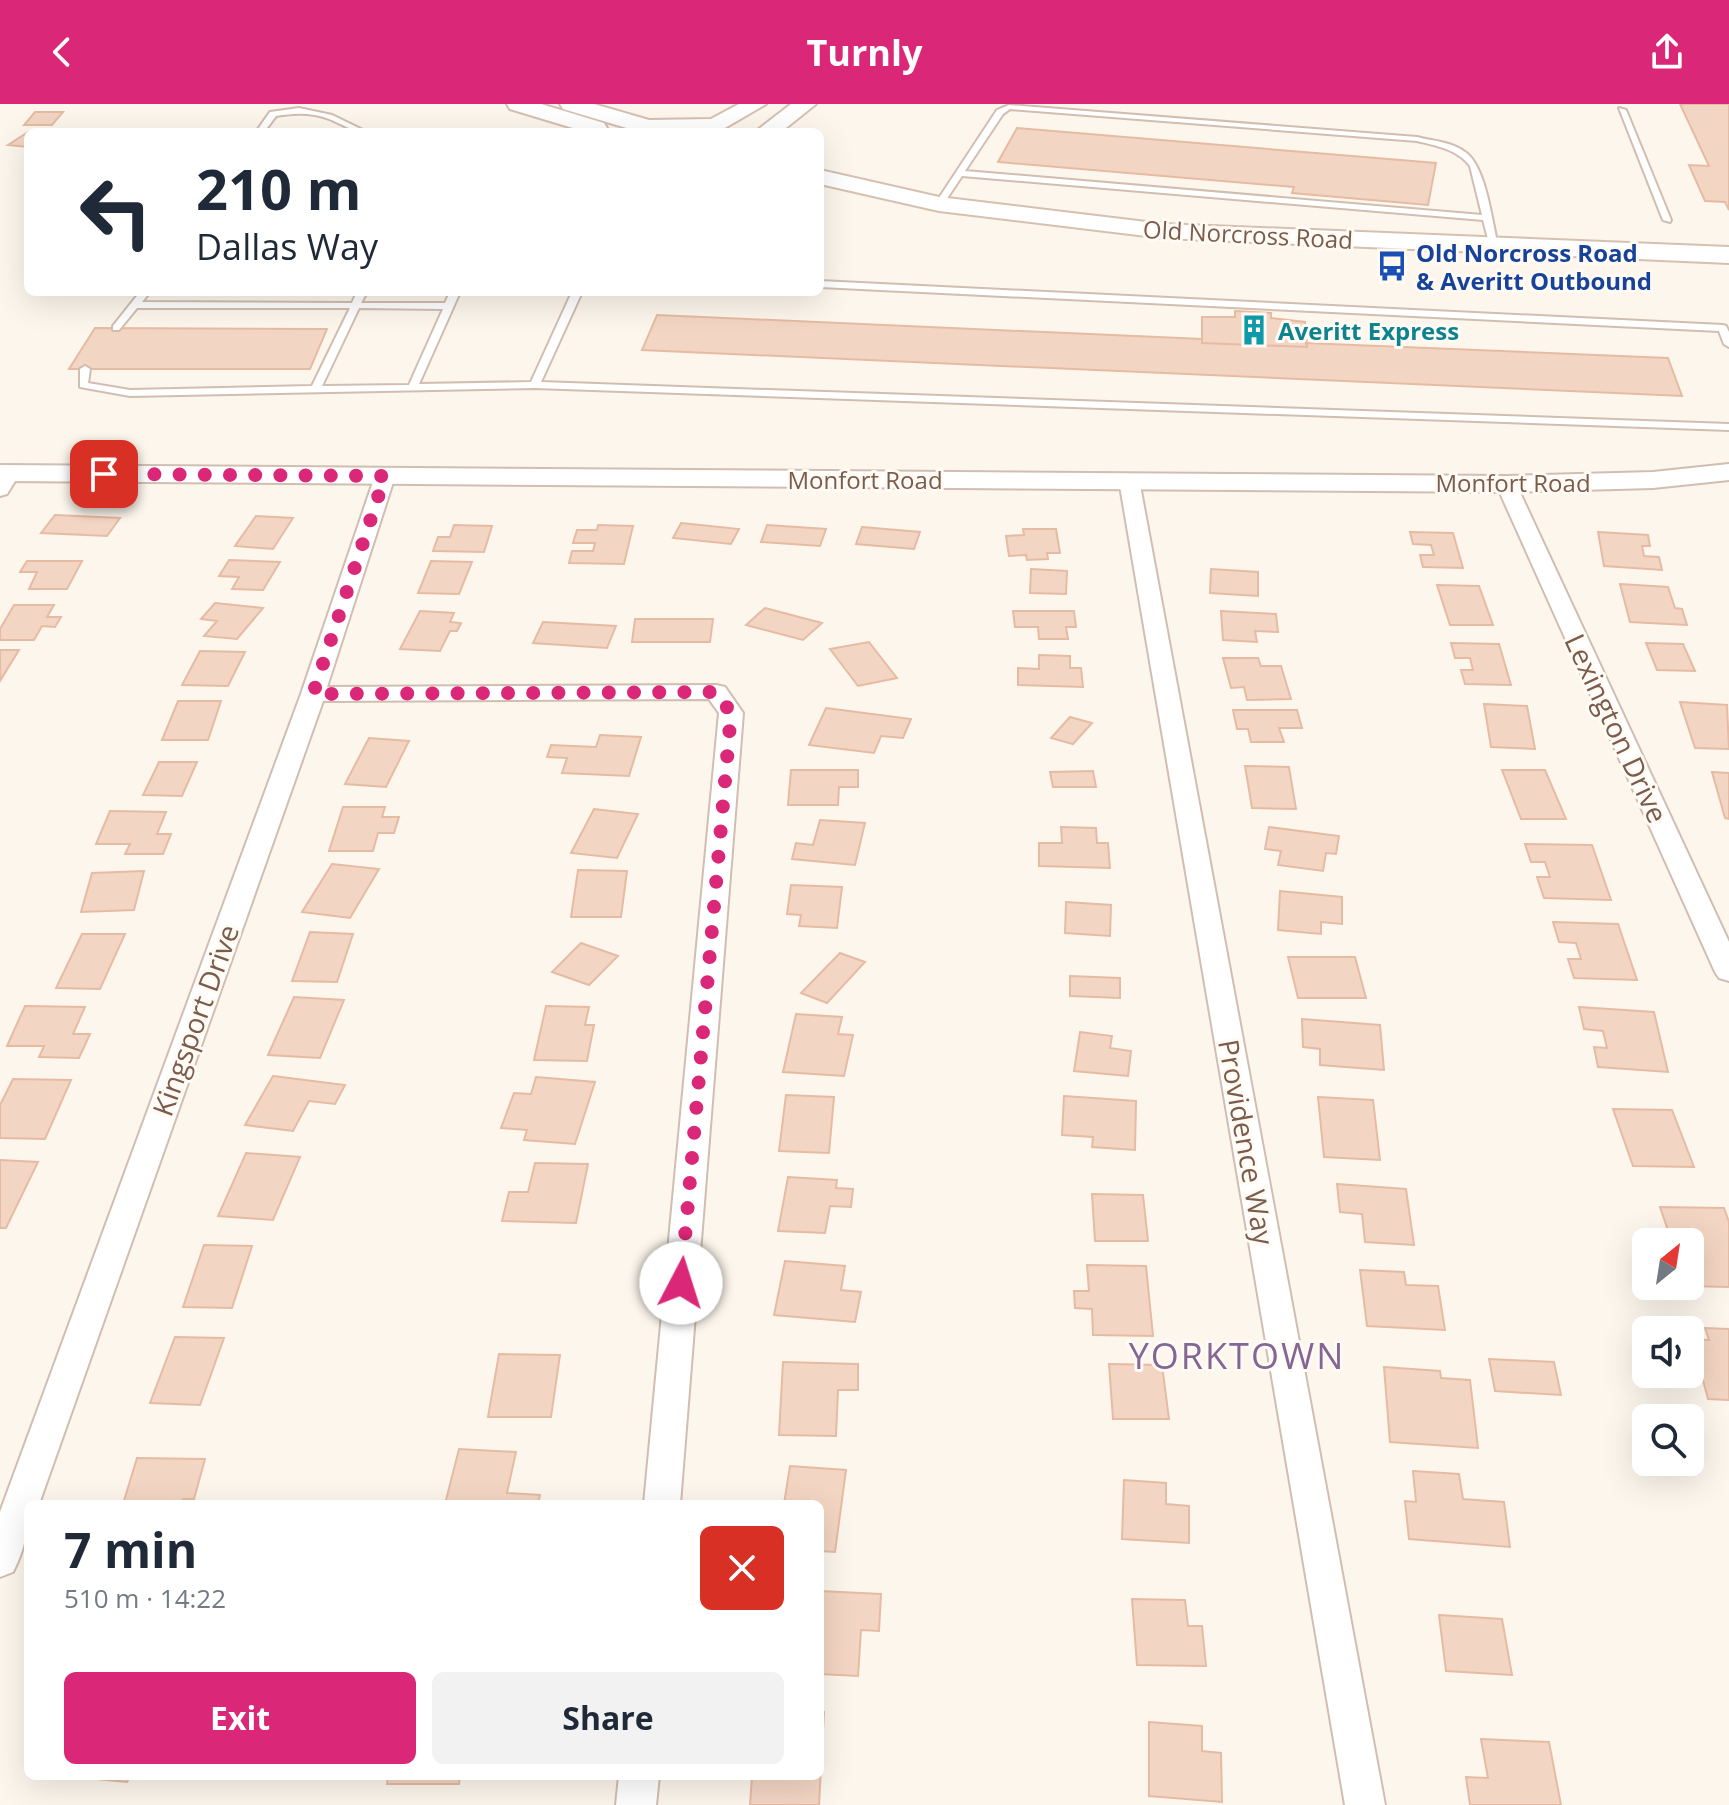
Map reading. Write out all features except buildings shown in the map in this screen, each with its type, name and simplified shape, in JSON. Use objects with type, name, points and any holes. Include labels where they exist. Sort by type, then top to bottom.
[{"type":"main road","points":[[518,104],[594,128]]},
{"type":"main road","points":[[571,104],[649,128]]},
{"type":"main road","points":[[685,128],[715,126],[755,104]]},
{"type":"main road","points":[[736,128],[773,104]]},
{"type":"main road","points":[[772,128],[805,104]]},
{"type":"main road","name":"Old Norcross Road","points":[[824,178],[939,204],[1163,231],[1729,255]]},
{"type":"main road","name":"Old Norcross Road","points":[[824,195],[932,217],[1174,246],[1729,269]]},
{"type":"street","name":"Monfort Road","points":[[3,479],[385,476],[1506,484],[1653,480],[1729,472]]},
{"type":"street","name":"Kingsport Drive","points":[[0,1562],[313,694],[385,476]]},
{"type":"street","name":"Providence Way","points":[[1129,480],[1365,1805]]},
{"type":"street","name":"Lexington Drive","points":[[1506,484],[1729,972]]},
{"type":"street","points":[[313,694],[716,692],[731,713],[662,1500]]},
{"type":"street","points":[[636,1805],[639,1780]]},
{"type":"lane","points":[[939,204],[1000,112],[1009,107],[1417,139],[1454,149],[1469,156],[1494,246]]},
{"type":"lane","points":[[263,128],[273,114],[300,108],[318,110],[355,128]]},
{"type":"lane","points":[[1622,110],[1667,220]]},
{"type":"lane","points":[[959,173],[1487,218]]},
{"type":"lane","points":[[824,284],[1723,328],[1729,344]]},
{"type":"lane","points":[[116,328],[142,296]]},
{"type":"lane","points":[[315,391],[361,296]]},
{"type":"lane","points":[[413,387],[453,296]]},
{"type":"lane","points":[[535,385],[575,296]]},
{"type":"lane","points":[[136,305],[448,306]]},
{"type":"lane","points":[[85,369],[83,385],[130,393],[535,385],[1729,427]]},
{"type":"place","name":"Old Norcross Road & Averitt Outbound","points":[[1392,266]]},
{"type":"place","name":"Averitt Express","points":[[1254,330]]},
{"type":"district","name":"YORKTOWN","points":[[1237,1355]]},
{"type":"route","points":[[104,474],[385,476],[313,694],[716,692],[731,713],[681,1283]]}]
